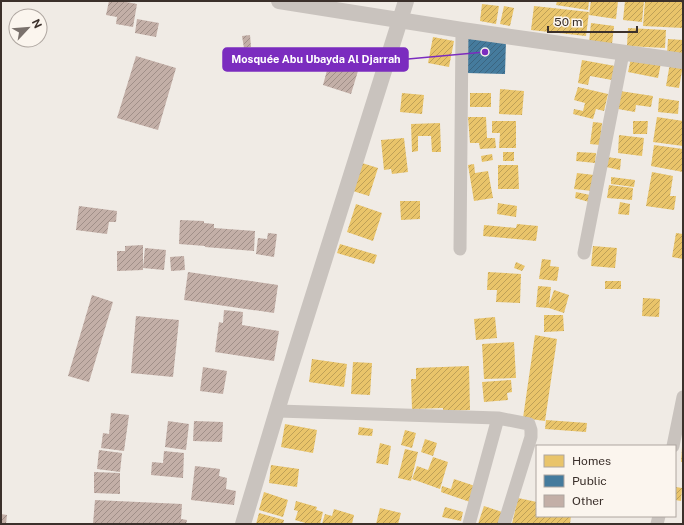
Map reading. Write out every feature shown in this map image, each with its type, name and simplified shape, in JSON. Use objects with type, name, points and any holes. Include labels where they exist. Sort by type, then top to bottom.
[{"type":"street","points":[[279,1],[462,30],[683,61]]},
{"type":"street","points":[[243,524],[406,1]]},
{"type":"street","points":[[460,248],[462,30]]},
{"type":"street","points":[[584,252],[623,53]]},
{"type":"street","points":[[673,445],[683,397]]},
{"type":"street","points":[[278,411],[498,418],[529,424],[531,438],[504,524]]},
{"type":"street","points":[[469,524],[498,418]]},
{"type":"building: Homes","points":[[557,1],[589,1],[588,10],[556,5]]},
{"type":"building: Homes","points":[[591,1],[618,1],[616,19],[589,15]]},
{"type":"building: Homes","points":[[625,1],[644,1],[642,22],[623,20]]},
{"type":"building: Homes","points":[[645,1],[683,1],[683,28],[643,26]]},
{"type":"building: Homes","points":[[482,4],[499,6],[496,24],[480,21]]},
{"type":"building: Homes","points":[[504,6],[514,8],[510,26],[500,24]]},
{"type":"building: Homes","points":[[534,6],[589,12],[586,36],[531,30]]},
{"type":"building: Homes","points":[[591,23],[614,26],[612,44],[589,42]]},
{"type":"building: Homes","points":[[628,28],[666,30],[665,48],[627,46]]},
{"type":"building: Homes","points":[[433,37],[454,41],[449,67],[428,63]]},
{"type":"building: Homes","points":[[668,39],[683,40],[683,55],[667,54]]},
{"type":"building: Homes","points":[[631,58],[661,63],[658,78],[628,72]]},
{"type":"building: Homes","points":[[582,60],[615,66],[612,80],[590,76],[588,85],[578,83]]},
{"type":"building: Homes","points":[[670,63],[683,65],[679,88],[666,86]]},
{"type":"building: Homes","points":[[578,87],[608,94],[604,111],[596,109],[593,119],[573,114],[574,109],[583,111],[585,103],[574,100]]},
{"type":"building: Homes","points":[[500,89],[524,91],[522,115],[499,114]]},
{"type":"building: Homes","points":[[620,91],[653,96],[651,107],[636,105],[635,112],[618,109]]},
{"type":"building: Homes","points":[[402,93],[424,95],[422,114],[400,112]]},
{"type":"building: Homes","points":[[470,93],[491,93],[491,107],[470,107]]},
{"type":"building: Homes","points":[[659,98],[679,101],[678,114],[658,112]]},
{"type":"building: Homes","points":[[468,117],[486,117],[487,138],[495,138],[496,148],[480,149],[479,143],[470,143]]},
{"type":"building: Homes","points":[[657,117],[683,121],[683,146],[653,142]]},
{"type":"building: Homes","points":[[492,121],[516,121],[516,148],[499,148],[500,133],[492,133]]},
{"type":"building: Homes","points":[[633,121],[648,121],[647,134],[633,134]]},
{"type":"building: Homes","points":[[593,122],[602,123],[600,145],[590,144]]},
{"type":"building: Homes","points":[[440,123],[441,152],[432,152],[431,136],[418,136],[418,151],[412,152],[411,124]]},
{"type":"building: Homes","points":[[619,135],[644,138],[642,156],[618,153]]},
{"type":"building: Homes","points":[[404,138],[408,172],[392,174],[391,169],[384,170],[381,140]]},
{"type":"building: Homes","points":[[654,145],[683,149],[683,172],[651,166]]},
{"type":"building: Homes","points":[[503,152],[514,152],[514,161],[503,161]]},
{"type":"building: Homes","points":[[577,152],[596,153],[595,163],[576,161]]},
{"type":"building: Homes","points":[[492,154],[493,160],[482,162],[481,156]]},
{"type":"building: Homes","points":[[607,157],[621,159],[620,170],[606,167]]},
{"type":"building: Homes","points":[[362,163],[378,168],[369,196],[353,191]]},
{"type":"building: Homes","points":[[474,164],[475,173],[488,171],[493,198],[474,201],[468,165]]},
{"type":"building: Homes","points":[[498,165],[518,165],[519,189],[498,189]]},
{"type":"building: Homes","points":[[652,172],[673,176],[670,196],[676,196],[674,210],[646,206]]},
{"type":"building: Homes","points":[[577,173],[594,175],[592,191],[574,189]]},
{"type":"building: Homes","points":[[611,177],[635,180],[634,187],[611,184]]},
{"type":"building: Homes","points":[[609,185],[633,188],[632,200],[607,198]]},
{"type":"building: Homes","points":[[576,192],[590,195],[589,202],[575,198]]},
{"type":"building: Homes","points":[[400,201],[420,201],[420,219],[401,220]]},
{"type":"building: Homes","points":[[620,202],[630,204],[629,215],[618,214]]},
{"type":"building: Homes","points":[[498,203],[517,206],[516,217],[497,214]]},
{"type":"building: Homes","points":[[356,204],[382,213],[373,241],[347,232]]},
{"type":"building: Homes","points":[[517,224],[538,226],[536,241],[483,236],[484,225],[516,228]]},
{"type":"building: Homes","points":[[676,233],[683,234],[683,259],[672,257]]},
{"type":"building: Homes","points":[[340,244],[377,255],[374,264],[337,253]]},
{"type":"building: Homes","points":[[593,246],[617,248],[615,268],[591,266]]},
{"type":"building: Homes","points":[[542,259],[551,260],[550,266],[559,267],[557,281],[539,279]]},
{"type":"building: Homes","points":[[516,262],[525,266],[522,271],[514,268]]},
{"type":"building: Homes","points":[[488,272],[521,274],[520,303],[496,302],[497,290],[487,290]]},
{"type":"building: Homes","points":[[605,281],[621,281],[621,289],[605,289]]},
{"type":"building: Homes","points":[[538,286],[551,287],[549,305],[554,290],[569,295],[564,313],[549,308],[536,307]]},
{"type":"building: Homes","points":[[643,298],[660,299],[659,317],[642,316]]},
{"type":"building: Homes","points":[[544,315],[563,315],[564,331],[544,332]]},
{"type":"building: Homes","points":[[495,317],[497,338],[476,340],[474,319]]},
{"type":"building: Homes","points":[[535,335],[557,339],[545,421],[523,418]]},
{"type":"building: Homes","points":[[514,342],[516,378],[484,379],[482,344]]},
{"type":"building: Homes","points":[[312,359],[347,364],[344,387],[309,382]]},
{"type":"building: Homes","points":[[353,362],[372,363],[370,395],[351,394]]},
{"type":"building: Homes","points":[[469,366],[470,410],[443,411],[443,408],[412,409],[411,379],[416,379],[416,368]]},
{"type":"building: Homes","points":[[511,380],[512,392],[507,393],[508,400],[484,402],[482,382]]},
{"type":"building: Homes","points":[[546,420],[587,423],[586,432],[545,429]]},
{"type":"building: Homes","points":[[285,424],[317,430],[313,453],[281,447]]},
{"type":"building: Homes","points":[[359,427],[373,429],[372,436],[358,435]]},
{"type":"building: Homes","points":[[405,430],[416,433],[412,448],[401,445]]},
{"type":"building: Homes","points":[[425,439],[437,443],[433,456],[421,452]]},
{"type":"building: Homes","points":[[380,443],[391,446],[388,465],[376,463]]},
{"type":"building: Homes","points":[[682,447],[683,462],[681,462]]},
{"type":"building: Homes","points":[[405,449],[418,452],[411,481],[398,478]]},
{"type":"building: Homes","points":[[433,457],[448,462],[440,489],[412,479],[417,466],[428,470]]},
{"type":"building: Homes","points":[[271,465],[299,469],[297,487],[269,483]]},
{"type":"building: Homes","points":[[454,479],[475,486],[470,502],[441,492],[442,486],[451,489]]},
{"type":"building: Homes","points":[[676,487],[682,488],[681,501],[676,500]]},
{"type":"building: Homes","points":[[264,492],[288,500],[283,517],[259,510]]},
{"type":"building: Homes","points":[[518,498],[536,502],[536,517],[571,517],[570,524],[512,524]]},
{"type":"building: Homes","points":[[296,501],[317,507],[316,510],[323,512],[320,524],[309,524],[295,520],[298,511],[294,510]]},
{"type":"building: Homes","points":[[484,506],[502,512],[499,524],[478,524]]},
{"type":"building: Homes","points":[[445,507],[463,512],[461,521],[442,517]]},
{"type":"building: Homes","points":[[380,508],[401,513],[398,524],[376,524]]},
{"type":"building: Homes","points":[[334,509],[354,515],[352,524],[322,524],[325,514],[332,516]]},
{"type":"building: Homes","points":[[259,513],[284,520],[283,524],[256,524]]},
{"type":"building: Public","points":[[467,39],[506,40],[505,74],[466,73]]},
{"type":"building: Other","points":[[109,1],[121,1],[137,4],[133,27],[116,24],[117,17],[106,15]]},
{"type":"building: Other","points":[[137,19],[159,23],[156,37],[135,33]]},
{"type":"building: Other","points":[[250,35],[251,47],[244,48],[242,36]]},
{"type":"building: Other","points":[[332,52],[361,61],[351,94],[323,85]]},
{"type":"building: Other","points":[[136,56],[176,68],[158,130],[117,118]]},
{"type":"building: Other","points":[[79,206],[117,211],[116,222],[109,222],[107,234],[76,230]]},
{"type":"building: Other","points":[[180,220],[204,221],[204,223],[214,224],[214,228],[255,231],[254,251],[179,244]]},
{"type":"building: Other","points":[[268,233],[277,234],[274,257],[256,254],[258,238],[267,239]]},
{"type":"building: Other","points":[[143,245],[143,270],[117,271],[117,251],[125,251],[125,246]]},
{"type":"building: Other","points":[[145,248],[166,250],[164,270],[143,268]]},
{"type":"building: Other","points":[[184,256],[185,270],[171,271],[170,257]]},
{"type":"building: Other","points":[[188,272],[278,285],[274,313],[184,300]]},
{"type":"building: Other","points":[[92,295],[113,302],[89,382],[68,376]]},
{"type":"building: Other","points":[[224,310],[243,312],[242,325],[279,331],[274,361],[215,352],[219,322],[223,323]]},
{"type":"building: Other","points":[[136,316],[179,320],[173,377],[131,373]]},
{"type":"building: Other","points":[[203,367],[227,371],[223,394],[200,391]]},
{"type":"building: Other","points":[[111,413],[129,415],[124,451],[101,448],[103,433],[109,434]]},
{"type":"building: Other","points":[[168,421],[189,424],[186,450],[165,447]]},
{"type":"building: Other","points":[[194,421],[223,422],[222,442],[193,441]]},
{"type":"building: Other","points":[[99,450],[122,453],[120,472],[97,469]]},
{"type":"building: Other","points":[[164,451],[184,453],[183,478],[151,475],[152,462],[163,463]]},
{"type":"building: Other","points":[[195,466],[220,469],[219,476],[227,478],[226,489],[236,491],[234,505],[191,500]]},
{"type":"building: Other","points":[[94,472],[120,473],[120,494],[94,493]]},
{"type":"building: Other","points":[[95,500],[182,504],[181,519],[187,520],[186,524],[93,524]]},
{"type":"building: Other","points":[[1,514],[7,515],[6,524],[1,524]]},
{"type":"place","name":"Mosquée Abu Ubayda Al Djarrah","points":[[485,52]]}]
